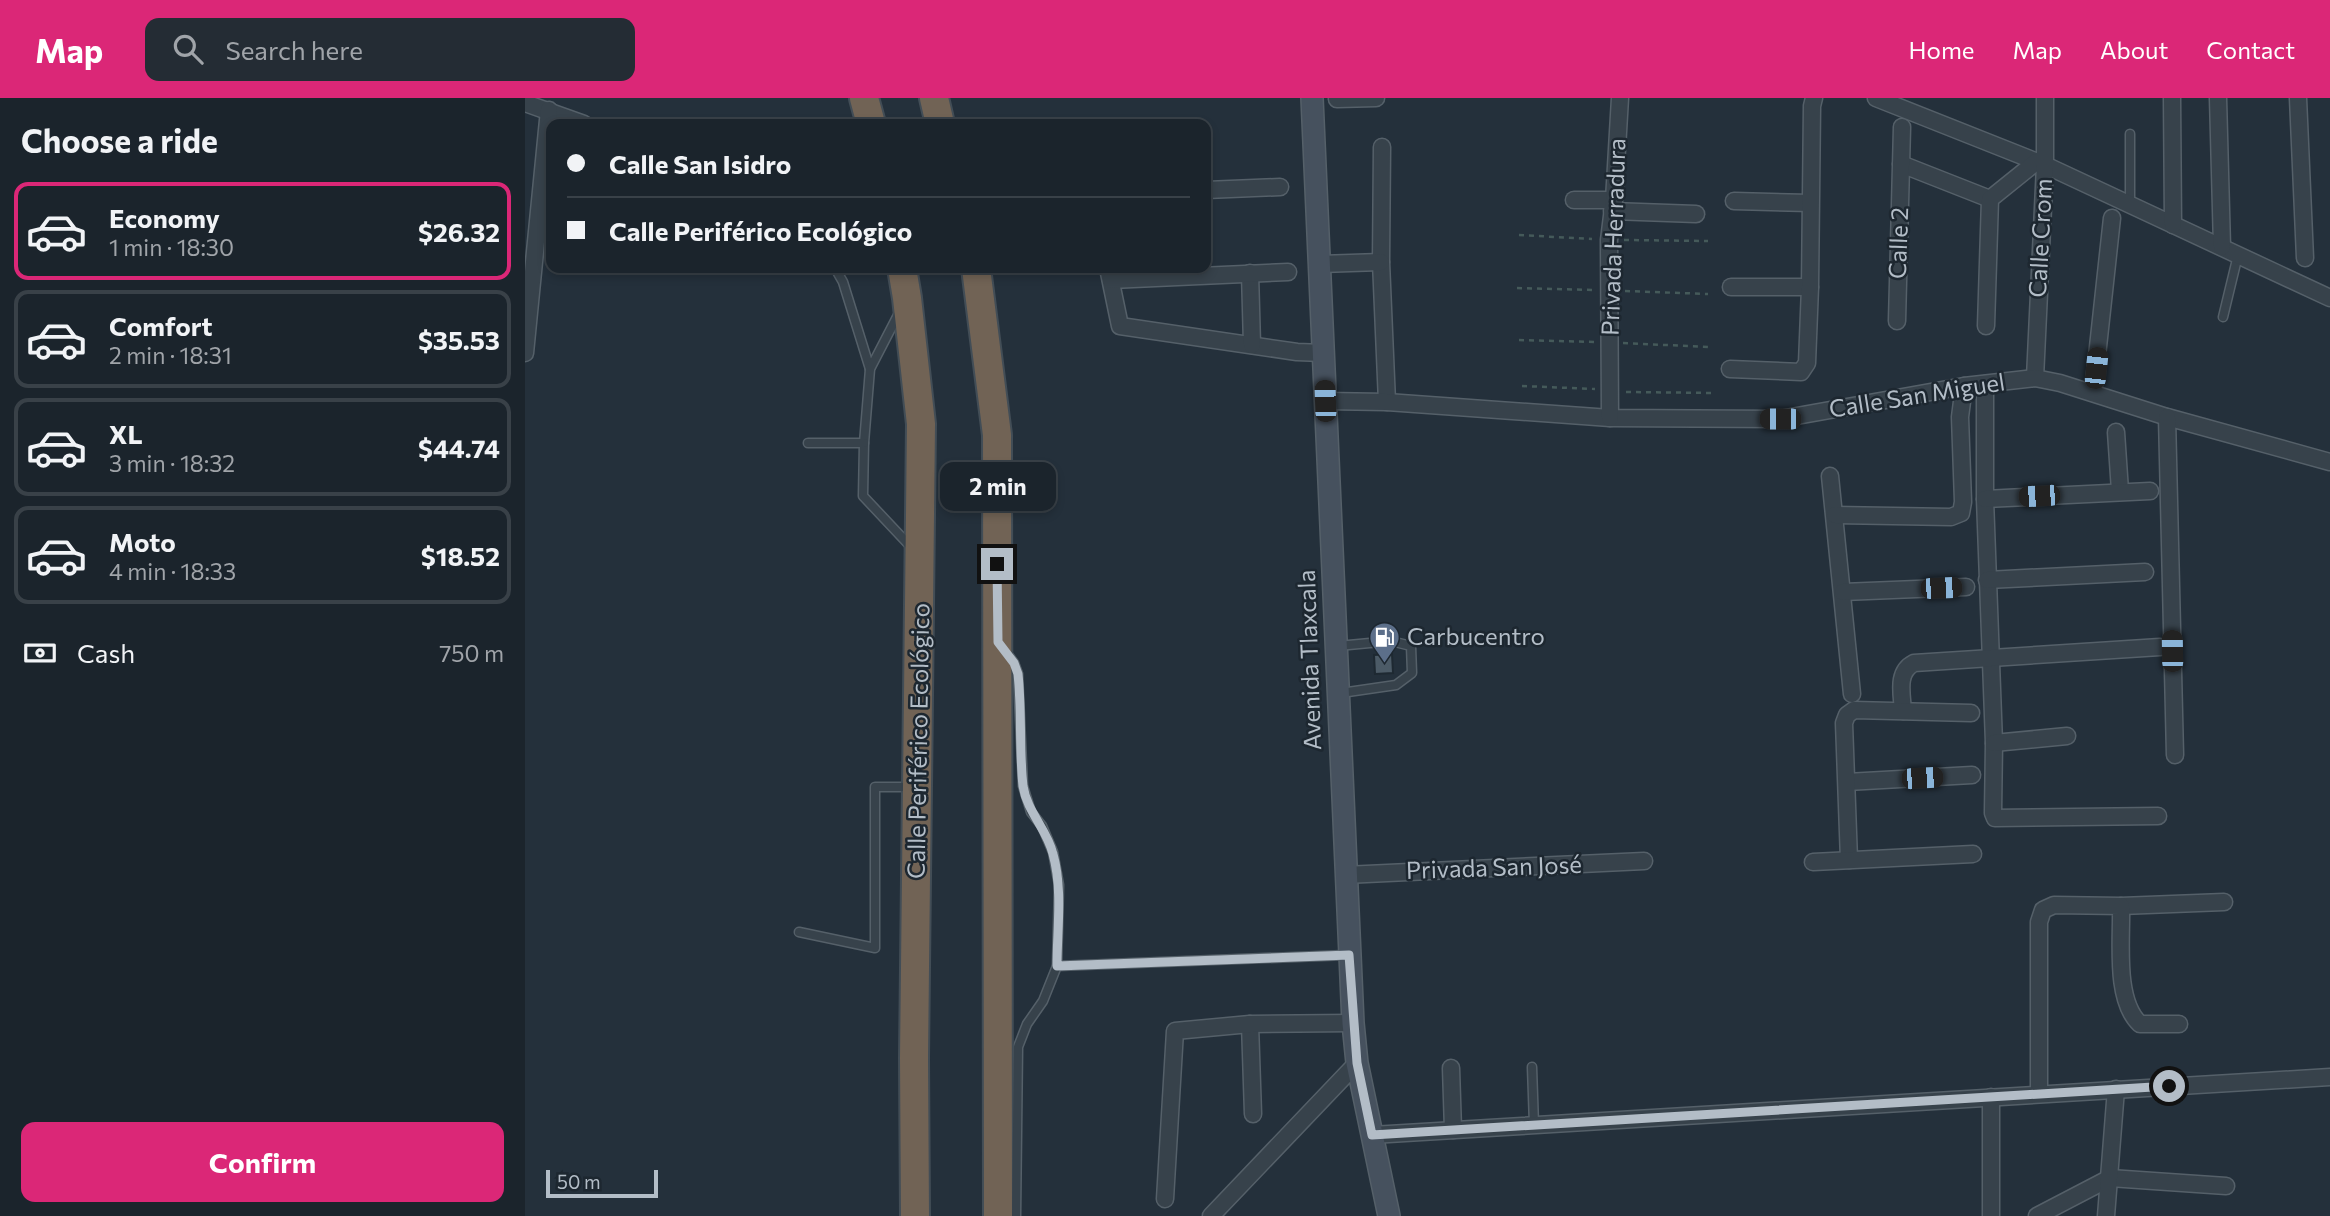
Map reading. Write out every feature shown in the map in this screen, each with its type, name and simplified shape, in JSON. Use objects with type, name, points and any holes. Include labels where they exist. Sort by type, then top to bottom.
[{"type":"highway","points":[[864,98],[870,119]]},
{"type":"highway","points":[[934,98],[939,119]]},
{"type":"highway","name":"Calle Periférico Ecológico","points":[[903,273],[921,424],[914,1058],[915,1216]]},
{"type":"highway","points":[[977,273],[997,435],[998,1216]]},
{"type":"street","name":"Avenida Tlaxcala","points":[[1313,98],[1329,264],[1323,353],[1349,955],[1344,1023],[1389,1216]]},
{"type":"street","points":[[1337,99],[1376,98]]},
{"type":"street","name":"Privada Herradura","points":[[1610,418],[1609,240],[1620,98]]},
{"type":"street","points":[[1730,369],[1801,372],[1807,363],[1814,98]]},
{"type":"street","points":[[1876,98],[2040,163],[2330,298]]},
{"type":"street","name":"Calle Crom","points":[[2035,378],[2040,163],[2045,98]]},
{"type":"street","points":[[2172,98],[2173,225]]},
{"type":"street","points":[[2218,98],[2222,247]]},
{"type":"street","points":[[2298,98],[2305,258]]},
{"type":"street","points":[[525,103],[572,119]]},
{"type":"street","points":[[548,119],[549,110]]},
{"type":"street","name":"Calle 2","points":[[1897,321],[1902,127]]},
{"type":"street","points":[[525,353],[546,140]]},
{"type":"street","points":[[1381,147],[1381,262],[1387,402]]},
{"type":"street","points":[[1986,326],[1990,199],[2040,163]]},
{"type":"street","name":"Calle 2","points":[[1901,164],[1990,199]]},
{"type":"street","points":[[1211,190],[1280,187]]},
{"type":"street","points":[[1574,200],[1696,214]]},
{"type":"street","points":[[1734,201],[1810,203]]},
{"type":"street","points":[[2093,393],[2112,218]]},
{"type":"street","points":[[1329,264],[1381,262]]},
{"type":"street","points":[[1288,272],[1109,274],[1120,326],[1297,352],[1323,353]]},
{"type":"street","points":[[1250,274],[1252,345]]},
{"type":"street","points":[[1731,287],[1810,287]]},
{"type":"street","name":"Calle San Miguel","points":[[1325,401],[1387,402],[1610,418],[1780,419],[1963,386],[2035,378],[2330,462]]},
{"type":"street","points":[[1985,384],[1985,499],[1995,818],[2158,816]]},
{"type":"street","points":[[1835,515],[1951,517],[1961,513],[1963,502],[1960,418],[1963,386]]},
{"type":"street","points":[[2167,417],[2175,755]]},
{"type":"street","points":[[2116,432],[2120,492]]},
{"type":"street","points":[[1830,475],[1852,694]]},
{"type":"street","points":[[1985,499],[2150,491]]},
{"type":"street","points":[[1987,580],[2145,572]]},
{"type":"street","points":[[1843,592],[1966,587]]},
{"type":"street","points":[[1903,712],[1901,676],[1906,667],[1914,663],[2160,647]]},
{"type":"street","points":[[1849,860],[1844,723],[1847,715],[1854,710],[1971,713]]},
{"type":"street","points":[[1994,743],[2067,736]]},
{"type":"street","points":[[1847,782],[1972,775]]},
{"type":"street","points":[[1813,862],[1973,853]]},
{"type":"street","name":"Privada San José","points":[[1345,875],[1644,861]]},
{"type":"street","points":[[2039,1094],[2039,922],[2043,910],[2054,905],[2121,906],[2224,902]]},
{"type":"street","points":[[2121,906],[2122,984],[2131,1015],[2140,1024],[2179,1024]]},
{"type":"street","points":[[1165,1199],[1175,1031],[1250,1024],[1344,1023]]},
{"type":"street","points":[[1250,1024],[1253,1114]]},
{"type":"street","points":[[1212,1216],[1353,1068]]},
{"type":"street","points":[[1451,1068],[1453,1130]]},
{"type":"street","points":[[1372,1135],[2330,1077]]},
{"type":"street","points":[[2106,1216],[2116,1089]]},
{"type":"street","points":[[1991,1097],[1991,1216]]},
{"type":"street","points":[[2037,1216],[2110,1178],[2226,1186]]},
{"type":"lane","points":[[2130,134],[2130,205]]},
{"type":"lane","points":[[2223,317],[2238,255]]},
{"type":"lane","points":[[838,273],[870,369]]},
{"type":"lane","points":[[907,298],[870,369],[863,443],[863,496],[921,557]]},
{"type":"lane","points":[[808,443],[863,443]]},
{"type":"lane","points":[[1335,647],[1391,641],[1411,646],[1412,673],[1396,685],[1337,693]]},
{"type":"lane","points":[[998,642],[1014,663],[1018,674],[1023,786],[1026,798],[1053,852],[1059,885],[1057,966],[1043,1001],[1027,1024],[1018,1047],[1016,1216]]},
{"type":"lane","points":[[799,932],[875,948],[875,787],[918,787]]},
{"type":"lane","points":[[1057,966],[1349,955]]},
{"type":"lane","points":[[1532,1067],[1534,1125]]},
{"type":"path","points":[[1517,288],[1708,294]]},
{"type":"path","points":[[1519,341],[1708,347]]},
{"type":"path","points":[[1522,386],[1715,393]]},
{"type":"building","name":"Carbucentro","points":[[1392,654],[1393,673],[1375,674],[1374,655]]},
{"type":"place","name":"Carbucentro","points":[[1384,664]]},
{"type":"route","points":[[997,564],[998,642],[1014,663],[1018,674],[1023,786],[1031,812],[1042,826],[1053,852],[1059,885],[1057,966],[1349,955],[1357,1063],[1372,1135],[2169,1086]]}]
